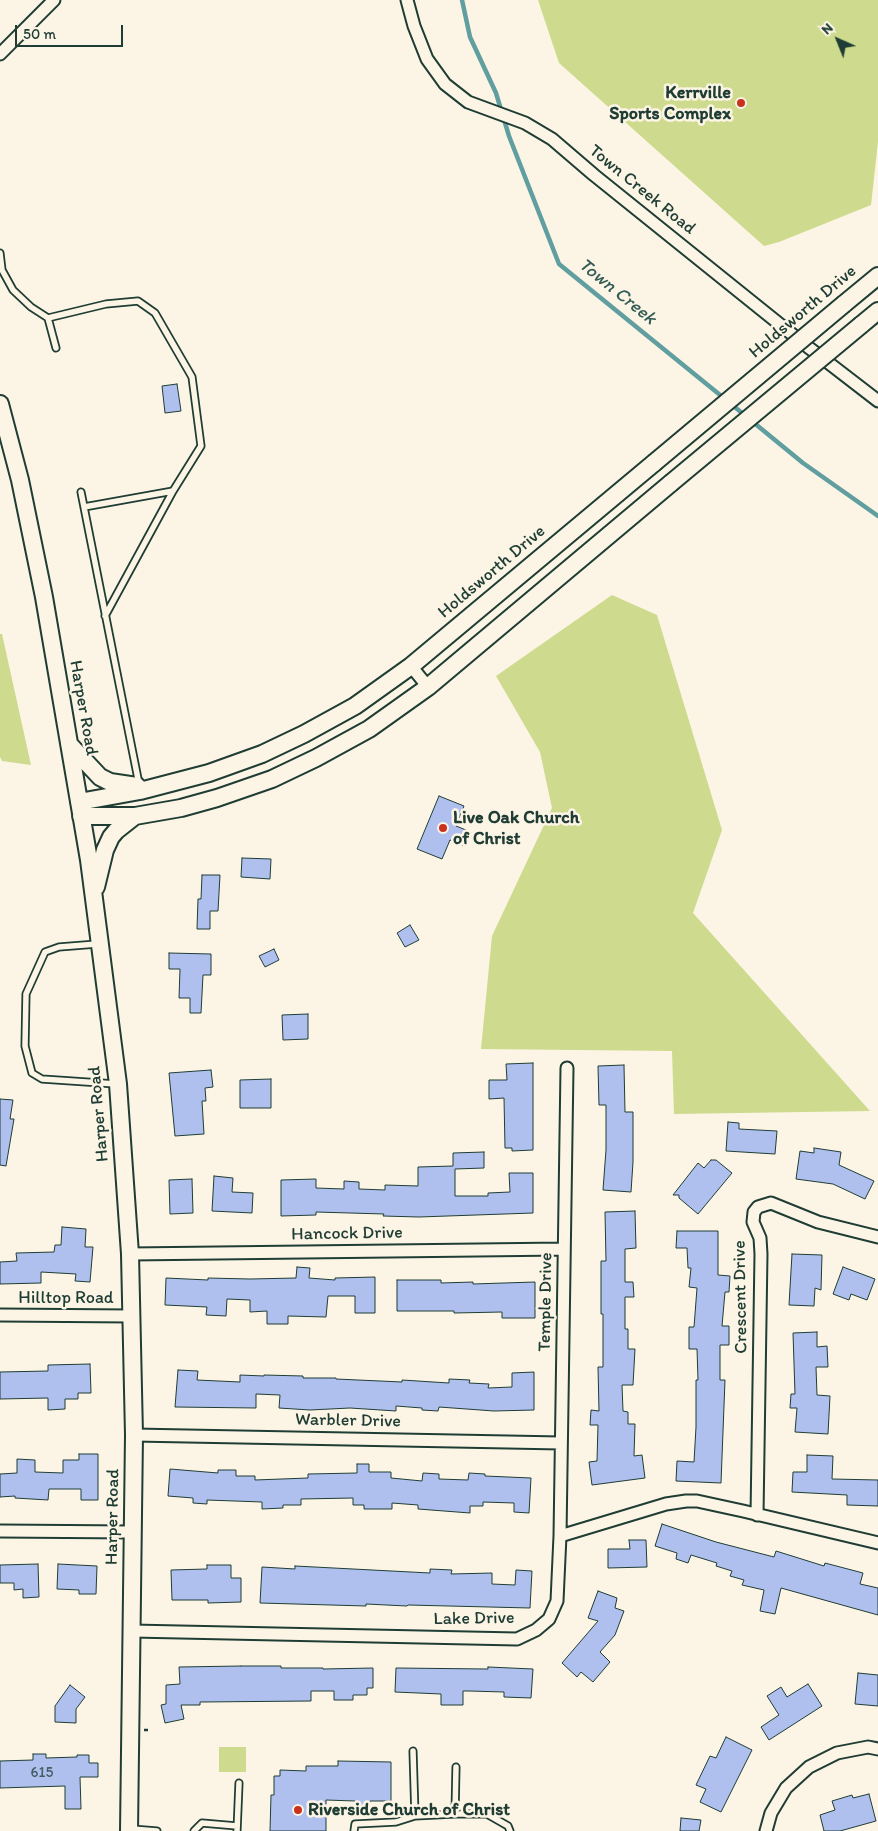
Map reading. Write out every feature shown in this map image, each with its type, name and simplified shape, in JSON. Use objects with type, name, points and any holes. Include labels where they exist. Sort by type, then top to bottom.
[{"type":"main road","name":"Holdsworth Drive","points":[[80,809],[144,789],[209,773],[262,754],[355,706],[410,666],[878,276]]},
{"type":"main road","points":[[80,809],[135,816],[181,808],[272,779],[369,729],[428,687],[878,311]]},
{"type":"main road","name":"Harper Road","points":[[0,404],[20,480],[44,597],[94,896],[118,1084],[130,1254],[134,1435],[129,1830]]},
{"type":"main road","points":[[69,744],[100,777],[110,782],[144,789]]},
{"type":"main road","points":[[94,896],[110,837],[135,816]]},
{"type":"street","points":[[0,54],[54,0]]},
{"type":"street","name":"Town Creek Road","points":[[407,0],[414,26],[427,59],[445,84],[468,102],[525,123],[552,139],[792,335],[878,401]]},
{"type":"street","points":[[410,666],[428,687]]},
{"type":"street","name":"Temple Drive","points":[[560,1536],[568,1068]]},
{"type":"street","name":"Crescent Drive","points":[[757,1515],[761,1254],[760,1238],[753,1222],[754,1212],[758,1207],[771,1203],[818,1222],[878,1237]]},
{"type":"street","name":"Hancock Drive","points":[[130,1254],[564,1249]]},
{"type":"street","name":"Hilltop Road","points":[[0,1315],[132,1316]]},
{"type":"street","name":"Warbler Drive","points":[[134,1435],[561,1443]]},
{"type":"street","points":[[560,1536],[666,1504],[697,1501],[878,1543]]},
{"type":"street","points":[[0,1531],[132,1532]]},
{"type":"street","name":"Lake Drive","points":[[132,1631],[516,1639],[536,1630],[549,1619],[557,1601],[560,1536]]},
{"type":"street","points":[[766,1831],[771,1813],[786,1788],[809,1767],[837,1753],[868,1747],[878,1748]]},
{"type":"lane","points":[[0,253],[2,270],[13,290],[31,307],[48,318],[56,348]]},
{"type":"lane","points":[[48,318],[106,304],[138,301],[155,313],[192,377],[201,446],[173,491],[106,616]]},
{"type":"lane","points":[[84,507],[173,491]]},
{"type":"lane","points":[[81,492],[144,789]]},
{"type":"lane","points":[[100,944],[59,947],[45,952],[26,994],[25,1046],[32,1073],[42,1079],[118,1084]]},
{"type":"lane","points":[[413,1751],[415,1816]]},
{"type":"lane","points":[[455,1814],[456,1767]]},
{"type":"lane","points":[[194,1831],[202,1823],[237,1828],[239,1783]]},
{"type":"lane","points":[[354,1831],[355,1824],[396,1822],[415,1816],[455,1814],[487,1814],[508,1826],[510,1831]]},
{"type":"lane","points":[[129,1830],[157,1831]]},
{"type":"path","points":[[146,1730],[152,1730]]},
{"type":"green space","name":"Kerrville Sports Complex","points":[[538,0],[878,0],[878,142],[871,205],[779,242],[764,246],[559,63]]},
{"type":"green space","points":[[612,595],[657,615],[722,830],[693,913],[870,1111],[674,1114],[672,1051],[481,1049],[492,936],[552,808],[540,752],[496,676]]},
{"type":"green space","points":[[0,634],[2,634],[31,765],[2,761],[0,757]]},
{"type":"green space","points":[[219,1747],[246,1747],[246,1772],[219,1772]]},
{"type":"building","points":[[177,384],[181,411],[165,413],[162,386]]},
{"type":"building","name":"Live Oak Church of Christ","points":[[439,796],[464,806],[456,826],[471,832],[465,846],[450,840],[442,859],[417,849]]},
{"type":"building","points":[[242,858],[271,859],[270,879],[241,877]]},
{"type":"building","points":[[202,875],[220,875],[218,911],[210,911],[210,929],[197,929],[198,899],[201,899]]},
{"type":"building","points":[[410,925],[419,940],[405,947],[397,933]]},
{"type":"building","points":[[274,949],[279,960],[265,967],[259,956]]},
{"type":"building","points":[[169,953],[211,954],[211,975],[203,975],[201,1013],[190,1013],[190,998],[179,998],[180,969],[169,969]]},
{"type":"building","points":[[308,1014],[308,1039],[283,1040],[282,1015]]},
{"type":"building","points":[[533,1063],[533,1150],[512,1151],[512,1148],[505,1148],[504,1098],[489,1099],[489,1080],[507,1080],[506,1064]]},
{"type":"building","points":[[624,1065],[625,1112],[633,1112],[631,1192],[603,1190],[606,1150],[606,1105],[599,1105],[598,1066]]},
{"type":"building","points":[[211,1070],[213,1087],[205,1088],[206,1101],[202,1101],[204,1134],[175,1136],[169,1073]]},
{"type":"building","points":[[271,1079],[271,1108],[240,1108],[240,1080]]},
{"type":"building","points":[[0,1099],[13,1100],[10,1119],[14,1119],[6,1166],[0,1165]]},
{"type":"building","points":[[728,1122],[739,1123],[739,1129],[777,1131],[775,1154],[726,1151]]},
{"type":"building","points":[[814,1148],[841,1152],[839,1165],[874,1181],[865,1199],[833,1184],[796,1179],[800,1151],[814,1153]]},
{"type":"building","points":[[484,1152],[484,1168],[455,1169],[455,1196],[488,1196],[488,1193],[510,1192],[509,1173],[533,1173],[533,1213],[419,1217],[316,1212],[316,1215],[281,1216],[281,1180],[316,1179],[316,1188],[344,1189],[344,1181],[359,1182],[359,1189],[385,1190],[385,1185],[418,1186],[418,1167],[453,1166],[453,1153]]},
{"type":"building","points":[[711,1160],[716,1160],[732,1173],[698,1214],[679,1198],[679,1195],[673,1195],[698,1163],[704,1168]]},
{"type":"building","points":[[214,1176],[233,1178],[232,1192],[253,1193],[252,1213],[212,1211]]},
{"type":"building","points":[[192,1179],[193,1213],[170,1214],[169,1180]]},
{"type":"building","points":[[635,1211],[636,1248],[625,1249],[625,1282],[633,1282],[634,1297],[625,1297],[625,1329],[628,1329],[628,1349],[635,1349],[633,1385],[622,1385],[623,1411],[628,1412],[628,1424],[635,1424],[634,1456],[642,1455],[645,1478],[592,1485],[589,1462],[597,1461],[598,1425],[590,1425],[591,1410],[599,1411],[598,1367],[603,1367],[601,1261],[606,1261],[605,1212]]},
{"type":"building","points":[[62,1227],[86,1229],[85,1247],[93,1247],[90,1282],[75,1281],[76,1274],[41,1272],[41,1283],[0,1284],[0,1262],[17,1261],[16,1253],[54,1252],[55,1245],[61,1245]]},
{"type":"building","points":[[677,1231],[718,1231],[718,1275],[730,1276],[729,1292],[725,1292],[722,1326],[729,1326],[729,1345],[720,1345],[720,1380],[725,1380],[721,1483],[676,1481],[677,1461],[694,1462],[696,1380],[698,1380],[697,1349],[689,1349],[689,1327],[694,1327],[697,1288],[689,1287],[691,1268],[688,1268],[687,1248],[676,1248]]},
{"type":"building","points":[[792,1254],[822,1255],[821,1290],[815,1288],[814,1306],[789,1305]]},
{"type":"building","points":[[297,1267],[310,1268],[309,1278],[335,1280],[335,1278],[375,1277],[375,1313],[355,1313],[355,1296],[328,1296],[326,1317],[288,1316],[288,1324],[267,1324],[267,1311],[250,1312],[250,1300],[227,1299],[226,1316],[206,1315],[207,1307],[165,1305],[166,1278],[208,1280],[208,1278],[296,1278]]},
{"type":"building","points":[[843,1267],[875,1279],[867,1300],[851,1294],[849,1300],[833,1294]]},
{"type":"building","points":[[397,1280],[441,1280],[441,1283],[473,1282],[473,1284],[535,1282],[535,1318],[502,1318],[502,1312],[397,1311]]},
{"type":"building","points":[[817,1332],[817,1347],[827,1346],[828,1367],[816,1367],[817,1395],[830,1396],[828,1434],[795,1432],[797,1408],[790,1408],[791,1394],[795,1394],[793,1333]]},
{"type":"building","points":[[90,1364],[91,1393],[78,1393],[78,1399],[65,1399],[65,1409],[48,1410],[48,1398],[0,1399],[0,1372],[48,1371],[48,1365]]},
{"type":"building","points":[[178,1370],[198,1371],[197,1380],[240,1382],[240,1375],[449,1383],[449,1379],[470,1380],[469,1383],[489,1384],[488,1388],[512,1387],[512,1373],[534,1372],[534,1410],[494,1411],[439,1407],[438,1411],[396,1406],[396,1411],[350,1408],[310,1410],[279,1408],[280,1395],[256,1394],[256,1408],[175,1407]]},
{"type":"building","points":[[79,1454],[98,1454],[98,1500],[81,1500],[81,1489],[49,1489],[48,1500],[15,1498],[15,1496],[0,1497],[0,1474],[17,1473],[17,1459],[35,1460],[35,1472],[63,1473],[63,1460],[79,1460]]},
{"type":"building","points":[[807,1455],[833,1456],[832,1479],[878,1480],[878,1506],[847,1505],[847,1495],[792,1492],[793,1472],[807,1472]]},
{"type":"building","points":[[357,1464],[369,1464],[369,1472],[391,1472],[391,1478],[422,1481],[423,1473],[439,1474],[439,1479],[468,1480],[469,1473],[485,1474],[485,1476],[531,1478],[529,1513],[514,1512],[514,1503],[483,1502],[483,1506],[470,1506],[470,1513],[418,1509],[418,1505],[392,1503],[392,1509],[364,1509],[364,1505],[353,1505],[353,1498],[301,1499],[301,1505],[283,1505],[283,1508],[262,1509],[262,1502],[207,1500],[207,1504],[193,1503],[193,1498],[168,1496],[170,1469],[218,1473],[218,1470],[236,1470],[236,1476],[255,1476],[255,1480],[308,1478],[308,1474],[357,1473]]},
{"type":"building","points":[[662,1524],[716,1542],[774,1557],[776,1551],[824,1566],[825,1563],[863,1573],[860,1584],[878,1588],[878,1615],[781,1588],[775,1614],[760,1611],[764,1590],[742,1585],[744,1580],[730,1576],[732,1571],[716,1566],[717,1563],[691,1555],[688,1563],[676,1559],[677,1553],[655,1546]]},
{"type":"building","points":[[629,1540],[646,1540],[647,1567],[608,1568],[608,1549],[630,1549]]},
{"type":"building","points":[[38,1564],[39,1597],[23,1598],[23,1589],[14,1590],[14,1583],[0,1583],[0,1565]]},
{"type":"building","points":[[58,1564],[97,1566],[96,1594],[79,1594],[79,1590],[57,1589]]},
{"type":"building","points":[[207,1565],[231,1565],[231,1578],[241,1578],[241,1602],[208,1603],[208,1600],[172,1600],[171,1570],[207,1569]]},
{"type":"building","points":[[295,1566],[430,1573],[430,1569],[452,1570],[451,1574],[492,1573],[492,1584],[515,1585],[516,1570],[532,1571],[530,1608],[260,1603],[262,1567],[295,1569]]},
{"type":"building","points":[[598,1591],[617,1598],[615,1608],[624,1611],[615,1635],[600,1652],[610,1662],[593,1682],[581,1672],[577,1677],[562,1663],[598,1621],[588,1618]]},
{"type":"building","points":[[241,1666],[323,1669],[373,1668],[373,1688],[367,1688],[367,1695],[353,1695],[353,1700],[334,1700],[334,1691],[311,1691],[311,1701],[200,1702],[200,1705],[181,1705],[184,1719],[165,1723],[161,1705],[166,1704],[166,1685],[180,1684],[179,1667]]},
{"type":"building","points":[[488,1667],[533,1669],[531,1698],[504,1697],[504,1692],[463,1691],[463,1705],[441,1705],[441,1694],[395,1692],[396,1668],[488,1669]]},
{"type":"building","points":[[858,1673],[878,1675],[878,1706],[855,1704]]},
{"type":"building","points":[[808,1684],[822,1706],[769,1740],[761,1727],[779,1715],[767,1696],[781,1687],[787,1697]]},
{"type":"building","points":[[70,1685],[85,1697],[76,1709],[76,1723],[55,1722],[55,1706]]},
{"type":"building","points":[[726,1737],[752,1750],[721,1812],[700,1802],[706,1789],[696,1785],[710,1756],[716,1758]]},
{"type":"building","points":[[33,1754],[46,1754],[46,1758],[89,1755],[89,1763],[98,1763],[98,1777],[80,1777],[81,1809],[65,1809],[65,1786],[0,1788],[0,1761],[33,1760]]},
{"type":"building","points":[[338,1761],[391,1762],[391,1801],[370,1801],[369,1806],[355,1805],[355,1801],[326,1800],[326,1831],[270,1831],[271,1795],[274,1795],[274,1776],[280,1776],[280,1770],[306,1771],[306,1766],[338,1766]]},
{"type":"building","points":[[869,1794],[876,1821],[840,1831],[824,1831],[820,1815],[835,1810],[832,1801],[852,1795],[853,1798]]},
{"type":"building","points":[[681,1818],[701,1820],[699,1831],[680,1831]]},
{"type":"waterway","name":"Town Creek","points":[[462,0],[470,37],[496,93],[509,136],[559,264],[725,399]]},
{"type":"waterway","name":"Town Creek","points":[[731,404],[803,463],[878,516]]},
{"type":"place","name":"Kerrville Sports Complex","points":[[741,103]]},
{"type":"place","name":"Live Oak Church of Christ","points":[[443,828]]},
{"type":"place","name":"Riverside Church of Christ","points":[[298,1810]]}]
